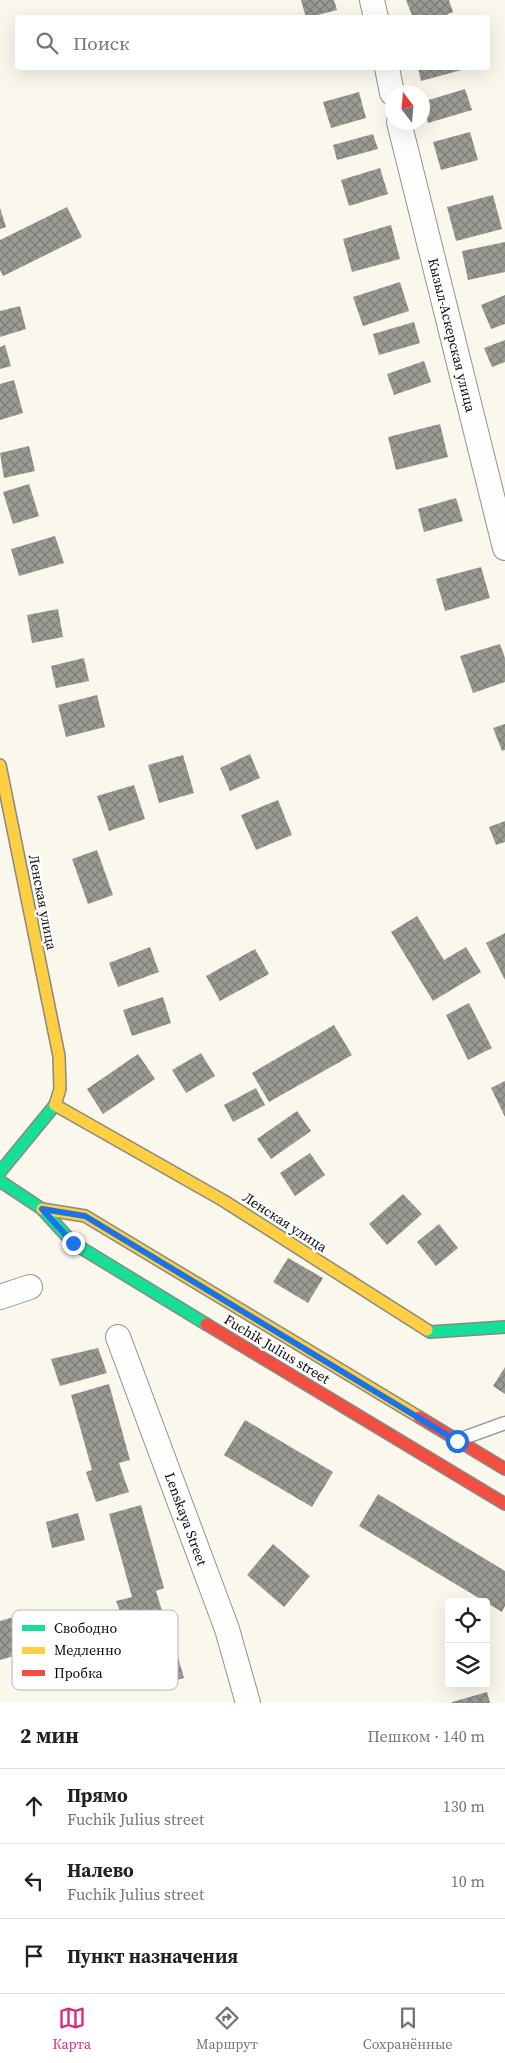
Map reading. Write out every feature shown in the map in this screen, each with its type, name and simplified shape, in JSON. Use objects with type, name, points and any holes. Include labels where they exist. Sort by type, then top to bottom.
[{"type":"main road","name":"Ленская улица","points":[[0,765],[59,1056],[60,1088],[55,1105],[0,1172]]},
{"type":"main road","name":"Ленская улица","points":[[55,1105],[224,1201],[430,1332],[505,1327]]},
{"type":"main road","name":"Fuchik Julius street","points":[[0,1181],[42,1209],[73,1243],[505,1504]]},
{"type":"main road","name":"Fuchik Julius street","points":[[42,1209],[85,1216],[505,1469]]},
{"type":"street","points":[[372,0],[375,15]]},
{"type":"street","points":[[387,70],[390,85]]},
{"type":"street","name":"Кызыл-Аскерская улица","points":[[401,130],[505,548]]},
{"type":"street","points":[[0,1297],[30,1287]]},
{"type":"street","name":"Lenskaya Street","points":[[118,1337],[227,1630],[248,1703]]},
{"type":"lane","points":[[457,1441],[505,1423]]},
{"type":"building","points":[[301,0],[334,0],[337,10],[318,15],[305,15]]},
{"type":"building","points":[[406,0],[449,0],[453,12],[446,15],[412,15]]},
{"type":"building","points":[[418,70],[462,70],[421,81]]},
{"type":"building","points":[[465,89],[472,110],[430,122],[430,100]]},
{"type":"building","points":[[359,92],[366,118],[331,128],[323,102]]},
{"type":"building","points":[[470,132],[478,160],[441,170],[433,142]]},
{"type":"building","points":[[373,134],[378,149],[337,160],[333,145]]},
{"type":"building","points":[[380,168],[388,194],[349,206],[341,180]]},
{"type":"building","points":[[493,195],[502,229],[456,241],[447,207]]},
{"type":"building","points":[[67,207],[82,237],[3,276],[0,270],[0,240]]},
{"type":"building","points":[[0,208],[6,227],[0,229]]},
{"type":"building","points":[[391,225],[400,259],[352,272],[343,239]]},
{"type":"building","points":[[505,242],[505,272],[468,280],[462,251]]},
{"type":"building","points":[[400,282],[409,311],[363,326],[353,297]]},
{"type":"building","points":[[505,295],[505,324],[491,329],[481,305]]},
{"type":"building","points":[[20,306],[26,329],[0,337],[0,311]]},
{"type":"building","points":[[414,322],[420,343],[379,355],[373,334]]},
{"type":"building","points":[[505,340],[505,362],[492,367],[484,348]]},
{"type":"building","points":[[5,345],[11,366],[0,369],[0,347]]},
{"type":"building","points":[[424,361],[431,382],[394,395],[387,374]]},
{"type":"building","points":[[14,380],[23,413],[0,420],[0,384]]},
{"type":"building","points":[[440,424],[448,457],[396,470],[388,437]]},
{"type":"building","points":[[29,446],[35,471],[4,478],[0,453]]},
{"type":"building","points":[[29,484],[39,516],[13,524],[3,492]]},
{"type":"building","points":[[456,498],[463,521],[424,532],[418,509]]},
{"type":"building","points":[[55,536],[64,563],[19,576],[11,549]]},
{"type":"building","points":[[481,567],[490,598],[445,611],[436,579]]},
{"type":"building","points":[[58,609],[63,637],[32,643],[27,615]]},
{"type":"building","points":[[500,644],[505,658],[505,682],[473,693],[460,656]]},
{"type":"building","points":[[84,658],[89,681],[56,688],[51,666]]},
{"type":"building","points":[[97,695],[105,727],[66,737],[58,705]]},
{"type":"building","points":[[505,724],[505,750],[502,751],[493,728]]},
{"type":"building","points":[[250,754],[260,778],[230,791],[220,768]]},
{"type":"building","points":[[183,755],[194,793],[159,803],[148,765]]},
{"type":"building","points":[[134,785],[145,819],[109,831],[97,796]]},
{"type":"building","points":[[278,800],[292,835],[256,850],[241,815]]},
{"type":"building","points":[[505,821],[505,842],[496,845],[489,827]]},
{"type":"building","points":[[97,850],[113,895],[88,904],[72,859]]},
{"type":"building","points":[[417,916],[444,960],[466,947],[481,972],[433,1001],[391,932]]},
{"type":"building","points":[[505,933],[505,980],[486,943]]},
{"type":"building","points":[[150,947],[159,972],[118,987],[109,963]]},
{"type":"building","points":[[255,949],[269,974],[220,1001],[206,976]]},
{"type":"building","points":[[163,997],[171,1023],[132,1036],[123,1010]]},
{"type":"building","points":[[469,1003],[492,1048],[468,1060],[446,1015]]},
{"type":"building","points":[[334,1025],[352,1055],[269,1102],[252,1073]]},
{"type":"building","points":[[201,1053],[215,1076],[186,1093],[172,1070]]},
{"type":"building","points":[[138,1054],[155,1079],[103,1114],[87,1089]]},
{"type":"building","points":[[505,1081],[505,1117],[491,1088]]},
{"type":"building","points":[[256,1088],[265,1105],[233,1122],[224,1105]]},
{"type":"building","points":[[297,1111],[311,1131],[271,1159],[257,1139]]},
{"type":"building","points":[[310,1153],[325,1175],[295,1196],[280,1173]]},
{"type":"building","points":[[403,1194],[422,1214],[387,1245],[369,1224]]},
{"type":"building","points":[[439,1224],[458,1248],[436,1266],[417,1242]]},
{"type":"building","points":[[288,1258],[323,1278],[308,1303],[273,1282]]},
{"type":"building","points":[[98,1348],[107,1373],[60,1386],[51,1359]]},
{"type":"building","points":[[505,1367],[505,1394],[493,1386]]},
{"type":"building","points":[[109,1384],[130,1460],[119,1463],[129,1492],[96,1502],[86,1472],[92,1470],[71,1395]]},
{"type":"building","points":[[245,1420],[333,1472],[312,1507],[224,1455]]},
{"type":"building","points":[[378,1494],[505,1571],[505,1606],[502,1612],[490,1605],[490,1598],[479,1598],[359,1526]]},
{"type":"building","points":[[141,1505],[164,1588],[156,1591],[162,1610],[119,1610],[116,1601],[132,1597],[109,1514]]},
{"type":"building","points":[[78,1513],[85,1540],[52,1548],[46,1522]]},
{"type":"building","points":[[273,1544],[310,1576],[284,1607],[247,1575]]},
{"type":"building","points":[[12,1618],[12,1656],[0,1660],[0,1621]]},
{"type":"building","points":[[178,1657],[184,1678],[178,1680]]},
{"type":"building","points":[[487,1692],[490,1703],[452,1703],[452,1702]]},
{"type":"traffic: fast","points":[[0,1172],[55,1105]]},
{"type":"traffic: fast","points":[[0,1181],[42,1209],[73,1243],[206,1324]]},
{"type":"traffic: fast","points":[[427,1330],[430,1332],[505,1327]]},
{"type":"traffic: slow","points":[[0,765],[59,1056],[60,1089],[55,1105]]},
{"type":"traffic: slow","points":[[55,1105],[224,1201],[427,1330]]},
{"type":"traffic: slow","points":[[42,1209],[85,1216],[419,1417]]},
{"type":"traffic: jam","points":[[206,1324],[505,1504]]},
{"type":"traffic: jam","points":[[419,1417],[505,1469]]},
{"type":"route","points":[[73,1243],[42,1209],[85,1216],[457,1441]]}]
